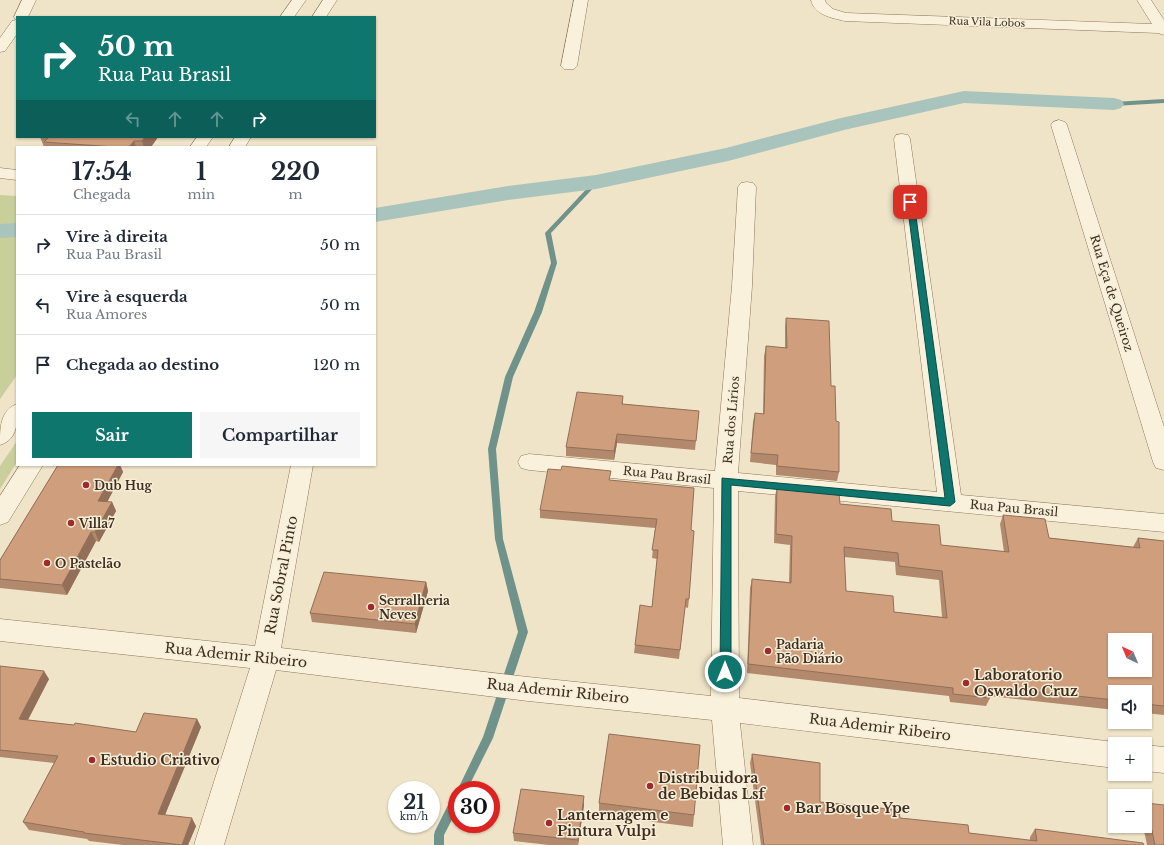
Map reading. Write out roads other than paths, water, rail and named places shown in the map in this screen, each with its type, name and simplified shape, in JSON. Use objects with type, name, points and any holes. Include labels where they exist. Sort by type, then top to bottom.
[{"type":"street","points":[[21,16],[28,0]]},
{"type":"street","points":[[288,16],[299,0]]},
{"type":"street","points":[[320,16],[330,0]]},
{"type":"street","points":[[569,66],[581,0]]},
{"type":"street","name":"Rua Vila Lobos","points":[[818,0],[819,5],[828,12],[845,17],[1163,30]]},
{"type":"street","points":[[1144,0],[1163,30]]},
{"type":"street","points":[[0,48],[16,25]]},
{"type":"street","name":"Rua Eça de Queiroz","points":[[1059,125],[1164,462]]},
{"type":"street","points":[[902,139],[950,502]]},
{"type":"street","points":[[0,173],[16,175]]},
{"type":"street","name":"Rua dos Lírios","points":[[738,845],[725,709],[726,481],[742,286],[747,187]]},
{"type":"street","points":[[0,437],[16,413]]},
{"type":"street","name":"Rua Pau Brasil","points":[[529,462],[1164,523]]},
{"type":"street","points":[[0,516],[31,466]]},
{"type":"street","name":"Rua Sobral Pinto","points":[[209,845],[266,658],[302,466]]},
{"type":"street","name":"Rua Ademir Ribeiro","points":[[0,630],[266,658],[528,689],[725,709],[1108,754]]},
{"type":"street","points":[[1152,759],[1164,760]]},
{"type":"waterway","points":[[376,215],[508,193],[596,182],[728,154],[841,124],[964,97],[1114,104]]},
{"type":"waterway","points":[[1114,104],[1164,101]]},
{"type":"waterway","points":[[466,781],[488,738],[523,632],[499,539],[492,449],[509,377],[538,312],[554,263],[548,233],[596,182]]},
{"type":"waterway","points":[[0,231],[16,230]]},
{"type":"waterway","points":[[439,845],[439,835],[448,817]]},
{"type":"place","name":"Dub Hug","points":[[86,485]]},
{"type":"place","name":"Villa7","points":[[71,523]]},
{"type":"place","name":"O Pastelão","points":[[47,563]]},
{"type":"place","name":"Serralheria Neves","points":[[371,607]]},
{"type":"place","name":"Padaria Pão Diário","points":[[768,651]]},
{"type":"place","name":"Laboratorio Oswaldo Cruz","points":[[966,683]]},
{"type":"place","name":"Estudio Criativo","points":[[92,760]]},
{"type":"place","name":"Distribuidora de Bebidas Lsf","points":[[650,786]]},
{"type":"place","name":"Bar Bosque Ype","points":[[787,808]]},
{"type":"place","name":"Lanternagem e Pintura Vulpi","points":[[549,823]]}]
